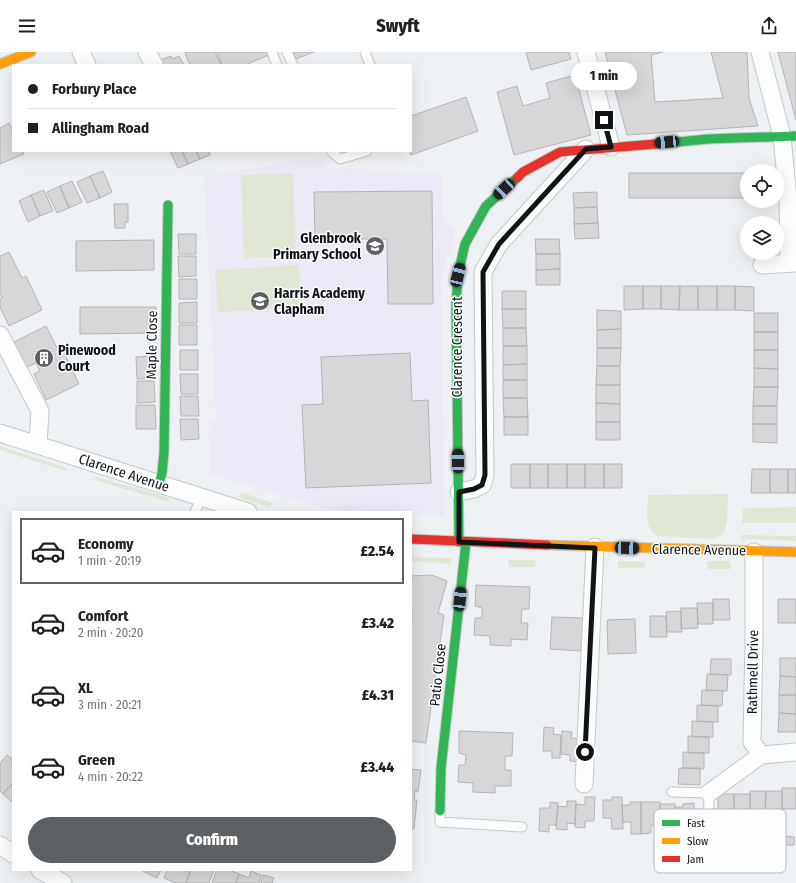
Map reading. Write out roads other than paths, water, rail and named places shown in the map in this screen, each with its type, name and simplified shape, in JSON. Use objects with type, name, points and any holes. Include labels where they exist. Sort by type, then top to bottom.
[{"type":"street","points":[[0,64],[29,52]]},
{"type":"street","points":[[81,52],[87,64]]},
{"type":"street","points":[[147,52],[153,64]]},
{"type":"street","points":[[586,52],[611,147]]},
{"type":"street","points":[[760,52],[789,136],[788,199],[792,263],[762,265]]},
{"type":"street","name":"Clarence Crescent","points":[[462,542],[459,492],[456,305],[458,275],[465,244],[486,206],[523,172],[560,152],[708,139],[789,136]]},
{"type":"street","name":"Clarence Crescent","points":[[459,492],[474,489],[482,485],[485,475],[483,272],[499,244],[586,149]]},
{"type":"street","name":"Maple Close","points":[[159,484],[162,473],[164,453],[168,205]]},
{"type":"street","points":[[0,335],[40,411],[38,445]]},
{"type":"street","name":"Clarence Avenue","points":[[0,433],[159,484],[198,505],[241,511]]},
{"type":"street","name":"Clarence Avenue","points":[[412,539],[595,548],[796,552]]},
{"type":"street","name":"Patio Close","points":[[440,811],[441,768],[462,542]]},
{"type":"street","points":[[584,784],[595,548]]},
{"type":"street","name":"Rathmell Drive","points":[[754,552],[752,742],[761,755]]},
{"type":"street","points":[[709,793],[761,755],[796,752]]},
{"type":"street","points":[[0,845],[12,853]]},
{"type":"street","points":[[42,871],[64,883]]},
{"type":"lane","points":[[272,52],[277,64]]},
{"type":"lane","points":[[287,52],[293,64]]},
{"type":"lane","points":[[365,52],[370,64]]},
{"type":"lane","points":[[333,152],[340,159],[364,152]]},
{"type":"lane","points":[[672,792],[709,793],[709,809]]},
{"type":"lane","points":[[440,811],[440,822],[522,827]]},
{"type":"place","name":"Glenbrook Primary School","points":[[375,246]]},
{"type":"place","name":"Harris Academy Clapham","points":[[260,301]]},
{"type":"place","name":"Pinewood Court","points":[[44,358]]}]
